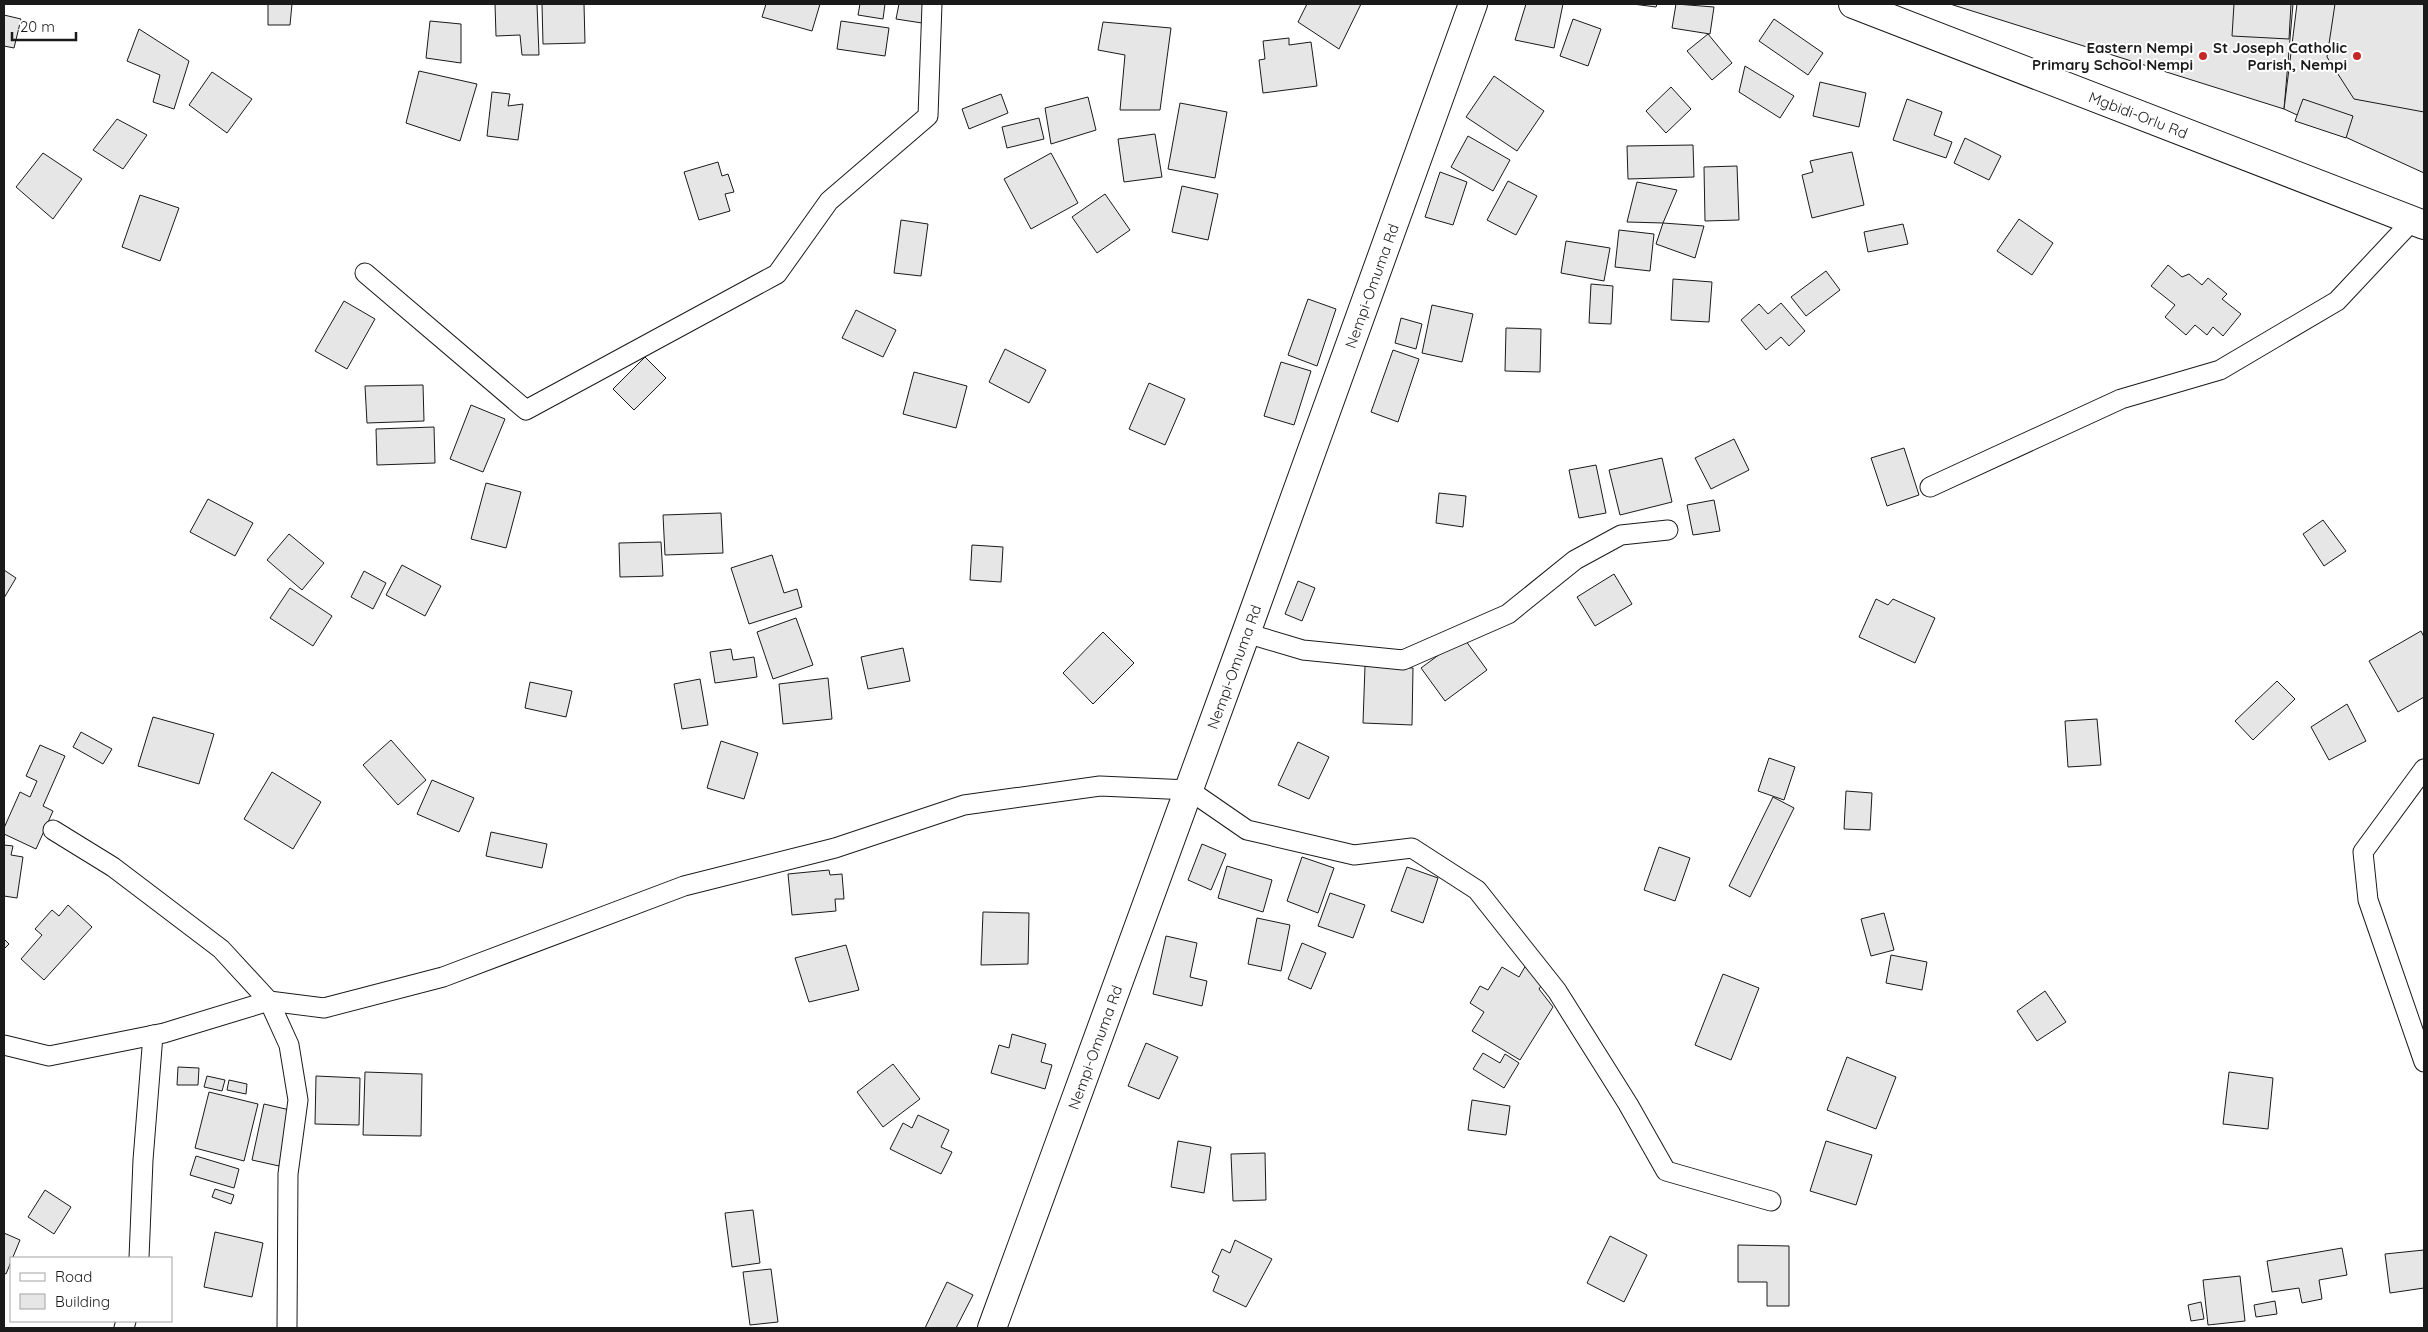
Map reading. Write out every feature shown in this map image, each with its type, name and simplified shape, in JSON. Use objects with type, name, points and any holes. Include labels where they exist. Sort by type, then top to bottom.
[{"type":"street","points":[[364,273],[526,410],[777,274],[829,201],[928,116],[932,4]]},
{"type":"street","name":"Nempi-Omuma Rd","points":[[992,1328],[1473,4]]},
{"type":"street","name":"Mgbidi-Orlu Rd","points":[[1853,4],[2418,222]]},
{"type":"street","points":[[1930,487],[2121,399],[2220,370],[2337,301],[2418,222]]},
{"type":"street","points":[[1246,633],[1303,650],[1403,660],[1508,614],[1575,560],[1621,535],[1668,530]]},
{"type":"street","points":[[2424,769],[2363,852],[2368,900],[2424,1062]]},
{"type":"street","points":[[4,1046],[49,1056],[154,1035],[269,1001],[324,1008],[443,977],[684,886],[835,848],[964,805],[1100,786],[1189,790],[1247,830],[1354,855],[1412,848],[1476,890],[1558,991],[1628,1104],[1666,1171],[1771,1201]]},
{"type":"street","points":[[53,830],[113,867],[221,949],[269,1001],[289,1045],[298,1100],[288,1174],[287,1328]]},
{"type":"street","points":[[139,1257],[143,1160],[154,1035]]},
{"type":"building","points":[[268,4],[292,4],[290,25],[268,25]]},
{"type":"building","points":[[495,4],[537,4],[539,55],[522,55],[520,35],[496,36]]},
{"type":"building","points":[[542,4],[584,4],[585,43],[543,44]]},
{"type":"building","points":[[766,4],[820,4],[812,31],[762,17]]},
{"type":"building","points":[[860,4],[885,4],[883,19],[858,15]]},
{"type":"building","points":[[899,4],[925,4],[922,23],[896,19]]},
{"type":"building","points":[[1307,4],[1361,4],[1339,49],[1298,22]]},
{"type":"building","points":[[1526,4],[1563,4],[1554,48],[1515,40]]},
{"type":"building","points":[[1633,4],[1657,4],[1656,7]]},
{"type":"building","points":[[1676,4],[1714,7],[1710,34],[1672,28]]},
{"type":"building","name":"Eastern Nempi Primary School Nempi","points":[[1950,4],[2293,4],[2284,109]]},
{"type":"building","points":[[2234,4],[2291,4],[2289,39],[2232,36]]},
{"type":"building","name":"St Joseph Catholic Parish, Nempi","points":[[2297,4],[2424,4],[2424,173],[2284,109]]},
{"type":"building","points":[[2335,4],[2424,4],[2424,112],[2354,99],[2327,57]]},
{"type":"building","points":[[4,15],[21,19],[14,48],[4,46]]},
{"type":"building","points":[[1573,19],[1601,29],[1588,66],[1560,56]]},
{"type":"building","points":[[1774,19],[1823,53],[1808,75],[1759,41]]},
{"type":"building","points":[[430,21],[461,24],[461,63],[426,58]]},
{"type":"building","points":[[841,21],[889,28],[885,56],[837,49]]},
{"type":"building","points":[[1103,22],[1171,28],[1160,110],[1120,110],[1125,55],[1098,50]]},
{"type":"building","points":[[139,29],[189,61],[174,109],[153,102],[160,75],[127,61]]},
{"type":"building","points":[[1708,34],[1732,63],[1712,80],[1687,51]]},
{"type":"building","points":[[1289,38],[1289,45],[1311,42],[1317,86],[1263,93],[1259,60],[1265,59],[1263,41]]},
{"type":"building","points":[[1745,66],[1794,96],[1780,118],[1739,92]]},
{"type":"building","points":[[419,71],[477,84],[460,141],[406,123]]},
{"type":"building","points":[[212,72],[252,99],[227,133],[189,105]]},
{"type":"building","points":[[1494,76],[1544,111],[1517,151],[1466,117]]},
{"type":"building","points":[[1820,82],[1866,93],[1859,127],[1813,116]]},
{"type":"building","points":[[1671,87],[1691,109],[1666,133],[1646,111]]},
{"type":"building","points":[[492,92],[510,94],[508,106],[523,104],[518,140],[487,136]]},
{"type":"building","points":[[1001,94],[1008,113],[969,129],[962,109]]},
{"type":"building","points":[[1088,97],[1096,130],[1051,144],[1045,108]]},
{"type":"building","points":[[1907,99],[1942,112],[1934,135],[1952,142],[1946,158],[1893,140]]},
{"type":"building","points":[[2303,99],[2353,116],[2346,138],[2295,121]]},
{"type":"building","points":[[1180,103],[1227,112],[1215,178],[1168,169]]},
{"type":"building","points":[[1039,118],[1044,139],[1007,148],[1002,127]]},
{"type":"building","points":[[117,119],[147,135],[123,169],[93,150]]},
{"type":"building","points":[[1155,134],[1162,177],[1124,182],[1118,139]]},
{"type":"building","points":[[1468,136],[1510,160],[1493,191],[1451,167]]},
{"type":"building","points":[[1965,138],[2001,156],[1989,180],[1954,163]]},
{"type":"building","points":[[1693,145],[1694,177],[1628,179],[1627,146]]},
{"type":"building","points":[[1852,152],[1864,205],[1812,218],[1802,175],[1813,172],[1810,161]]},
{"type":"building","points":[[43,153],[82,179],[53,219],[16,187]]},
{"type":"building","points":[[1051,153],[1078,203],[1031,229],[1004,179]]},
{"type":"building","points":[[718,162],[722,176],[728,174],[734,192],[725,194],[730,211],[699,220],[684,172]]},
{"type":"building","points":[[1737,166],[1739,220],[1705,221],[1704,167]]},
{"type":"building","points":[[1440,172],[1467,182],[1453,225],[1425,217]]},
{"type":"building","points":[[1508,181],[1537,196],[1516,235],[1487,220]]},
{"type":"building","points":[[1637,182],[1677,190],[1663,223],[1627,222]]},
{"type":"building","points":[[1182,186],[1218,194],[1208,240],[1172,232]]},
{"type":"building","points":[[1105,194],[1130,230],[1097,253],[1072,217]]},
{"type":"building","points":[[140,195],[179,208],[160,261],[122,247]]},
{"type":"building","points":[[2019,219],[2053,243],[2032,275],[1997,251]]},
{"type":"building","points":[[901,220],[928,224],[921,276],[894,273]]},
{"type":"building","points":[[1663,223],[1704,226],[1695,258],[1656,244]]},
{"type":"building","points":[[1903,224],[1908,244],[1868,252],[1864,232]]},
{"type":"building","points":[[1619,230],[1654,234],[1650,271],[1615,267]]},
{"type":"building","points":[[1566,241],[1610,248],[1604,281],[1561,273]]},
{"type":"building","points":[[2168,265],[2182,277],[2189,274],[2202,285],[2208,278],[2227,294],[2222,299],[2241,314],[2223,336],[2213,327],[2207,335],[2195,325],[2186,335],[2165,317],[2175,305],[2151,286]]},
{"type":"building","points":[[1826,271],[1840,290],[1806,316],[1791,297]]},
{"type":"building","points":[[1673,279],[1712,282],[1709,322],[1671,320]]},
{"type":"building","points":[[1591,284],[1613,286],[1611,324],[1589,323]]},
{"type":"building","points":[[1308,299],[1336,309],[1317,366],[1288,355]]},
{"type":"building","points":[[344,301],[375,319],[347,369],[315,351]]},
{"type":"building","points":[[1781,303],[1805,331],[1789,346],[1781,337],[1766,350],[1741,320],[1759,304],[1768,314]]},
{"type":"building","points":[[1432,305],[1473,314],[1462,362],[1422,353]]},
{"type":"building","points":[[856,310],[896,330],[883,357],[842,338]]},
{"type":"building","points":[[1401,318],[1422,324],[1416,349],[1395,343]]},
{"type":"building","points":[[1506,328],[1541,329],[1540,372],[1505,371]]},
{"type":"building","points":[[1005,349],[1046,370],[1029,403],[989,382]]},
{"type":"building","points":[[1393,350],[1419,359],[1398,422],[1371,412]]},
{"type":"building","points":[[645,357],[666,378],[634,410],[613,389]]},
{"type":"building","points":[[1281,362],[1311,371],[1294,425],[1264,416]]},
{"type":"building","points":[[914,372],[967,386],[956,428],[903,414]]},
{"type":"building","points":[[1149,383],[1185,399],[1165,445],[1129,429]]},
{"type":"building","points":[[423,385],[424,421],[367,423],[365,386]]},
{"type":"building","points":[[471,405],[505,419],[483,472],[450,459]]},
{"type":"building","points":[[434,427],[435,463],[377,465],[376,429]]},
{"type":"building","points":[[1734,439],[1749,470],[1711,489],[1695,458]]},
{"type":"building","points":[[1904,448],[1919,495],[1887,506],[1871,458]]},
{"type":"building","points":[[1662,458],[1672,502],[1620,515],[1609,470]]},
{"type":"building","points":[[1596,465],[1606,513],[1579,518],[1569,470]]},
{"type":"building","points":[[486,483],[521,492],[506,548],[471,539]]},
{"type":"building","points":[[1439,493],[1466,496],[1463,527],[1436,523]]},
{"type":"building","points":[[208,499],[253,523],[235,556],[190,532]]},
{"type":"building","points":[[1714,500],[1720,531],[1693,535],[1687,505]]},
{"type":"building","points":[[721,513],[723,553],[665,555],[663,515]]},
{"type":"building","points":[[2323,520],[2346,551],[2324,566],[2303,534]]},
{"type":"building","points":[[289,534],[324,563],[302,590],[267,560]]},
{"type":"building","points":[[661,542],[663,576],[620,577],[619,543]]},
{"type":"building","points":[[972,545],[1003,547],[1001,582],[970,580]]},
{"type":"building","points":[[772,555],[784,593],[797,589],[802,607],[749,624],[731,568]]},
{"type":"building","points":[[402,565],[441,586],[425,616],[386,595]]},
{"type":"building","points":[[4,570],[16,578],[4,598]]},
{"type":"building","points":[[364,571],[386,583],[373,609],[351,597]]},
{"type":"building","points":[[1614,574],[1632,604],[1595,626],[1577,597]]},
{"type":"building","points":[[1298,581],[1315,588],[1302,621],[1285,614]]},
{"type":"building","points":[[290,588],[332,616],[313,646],[270,618]]},
{"type":"building","points":[[1876,599],[1888,605],[1893,599],[1935,618],[1915,663],[1859,637]]},
{"type":"building","points":[[796,618],[813,665],[773,679],[757,632]]},
{"type":"building","points":[[2421,631],[2424,637],[2424,697],[2398,712],[2369,661]]},
{"type":"building","points":[[1103,632],[1134,663],[1093,704],[1063,673]]},
{"type":"building","points":[[1463,637],[1487,670],[1445,701],[1421,668]]},
{"type":"building","points":[[903,648],[910,681],[868,689],[861,657]]},
{"type":"building","points":[[731,649],[733,660],[754,657],[757,677],[715,683],[710,652]]},
{"type":"building","points":[[1365,666],[1413,668],[1412,725],[1363,723]]},
{"type":"building","points":[[828,678],[832,719],[783,724],[779,684]]},
{"type":"building","points":[[700,679],[708,725],[682,729],[674,684]]},
{"type":"building","points":[[2277,681],[2295,699],[2253,740],[2235,721]]},
{"type":"building","points":[[530,682],[572,691],[566,717],[525,708]]},
{"type":"building","points":[[2347,704],[2366,741],[2329,760],[2311,727]]},
{"type":"building","points":[[153,717],[214,734],[199,784],[138,766]]},
{"type":"building","points":[[2097,719],[2101,765],[2068,767],[2065,721]]},
{"type":"building","points":[[81,732],[112,749],[103,764],[73,747]]},
{"type":"building","points":[[391,740],[426,780],[398,805],[363,765]]},
{"type":"building","points":[[721,741],[758,753],[744,799],[707,788]]},
{"type":"building","points":[[1298,742],[1329,757],[1309,799],[1278,785]]},
{"type":"building","points":[[40,745],[65,756],[43,806],[53,811],[36,849],[4,834],[4,828],[20,792],[30,797],[37,781],[26,776]]},
{"type":"building","points":[[1769,758],[1795,767],[1784,800],[1758,791]]},
{"type":"building","points":[[272,772],[321,802],[293,849],[244,819]]},
{"type":"building","points":[[432,780],[474,798],[459,832],[417,814]]},
{"type":"building","points":[[1846,791],[1872,793],[1870,830],[1844,829]]},
{"type":"building","points":[[1773,797],[1794,808],[1750,897],[1729,886]]},
{"type":"building","points":[[491,832],[547,844],[542,868],[486,856]]},
{"type":"building","points":[[1202,844],[1226,854],[1211,890],[1188,880]]},
{"type":"building","points":[[4,845],[13,846],[11,855],[23,857],[17,898],[4,896]]},
{"type":"building","points":[[1659,847],[1690,858],[1675,901],[1644,890]]},
{"type":"building","points":[[1302,857],[1334,868],[1318,913],[1287,901]]},
{"type":"building","points":[[1227,866],[1272,880],[1263,912],[1218,898]]},
{"type":"building","points":[[1407,867],[1438,878],[1423,923],[1391,911]]},
{"type":"building","points":[[829,870],[830,875],[842,874],[844,899],[835,899],[836,911],[792,915],[788,874]]},
{"type":"building","points":[[1330,893],[1365,905],[1353,938],[1318,926]]},
{"type":"building","points":[[68,905],[92,927],[44,980],[21,959],[42,935],[35,929],[52,910],[59,916]]},
{"type":"building","points":[[983,912],[1029,913],[1028,964],[981,965]]},
{"type":"building","points":[[1884,913],[1894,950],[1871,956],[1861,919]]},
{"type":"building","points":[[1257,918],[1290,925],[1281,971],[1248,964]]},
{"type":"building","points":[[1166,936],[1197,943],[1190,977],[1207,981],[1202,1006],[1153,994]]},
{"type":"building","points":[[4,939],[9,944],[4,949]]},
{"type":"building","points":[[1302,943],[1326,953],[1311,989],[1288,979]]},
{"type":"building","points":[[846,945],[859,990],[809,1002],[795,958]]},
{"type":"building","points":[[1891,955],[1927,962],[1922,990],[1886,983]]},
{"type":"building","points":[[1526,965],[1546,978],[1539,989],[1553,1007],[1520,1060],[1472,1031],[1484,1012],[1470,1003],[1480,986],[1488,990],[1502,967],[1519,977]]},
{"type":"building","points":[[1723,974],[1759,988],[1731,1060],[1695,1045]]},
{"type":"building","points":[[2045,991],[2066,1022],[2037,1041],[2017,1011]]},
{"type":"building","points":[[1012,1034],[1046,1044],[1041,1062],[1052,1065],[1045,1089],[991,1073],[999,1045],[1009,1048]]},
{"type":"building","points":[[1146,1043],[1178,1057],[1159,1099],[1128,1086]]},
{"type":"building","points":[[1483,1053],[1500,1063],[1505,1054],[1519,1063],[1504,1088],[1473,1069]]},
{"type":"building","points":[[1847,1057],[1896,1077],[1876,1129],[1827,1110]]},
{"type":"building","points":[[893,1064],[920,1099],[883,1127],[857,1092]]},
{"type":"building","points":[[178,1067],[199,1068],[198,1085],[177,1085]]},
{"type":"building","points":[[365,1072],[422,1074],[421,1136],[363,1135]]},
{"type":"building","points":[[2229,1072],[2273,1078],[2268,1129],[2223,1124]]},
{"type":"building","points":[[207,1076],[225,1080],[222,1091],[204,1087]]},
{"type":"building","points":[[316,1076],[360,1078],[359,1125],[315,1124]]},
{"type":"building","points":[[229,1080],[247,1084],[246,1094],[227,1090]]},
{"type":"building","points":[[209,1092],[258,1104],[244,1161],[195,1148]]},
{"type":"building","points":[[1472,1100],[1510,1106],[1506,1135],[1468,1130]]},
{"type":"building","points":[[264,1104],[290,1110],[279,1166],[252,1160]]},
{"type":"building","points":[[918,1115],[949,1130],[941,1147],[952,1152],[941,1174],[890,1149],[903,1123],[912,1128]]},
{"type":"building","points":[[1178,1141],[1211,1147],[1204,1193],[1171,1187]]},
{"type":"building","points":[[1826,1141],[1872,1155],[1856,1205],[1810,1191]]},
{"type":"building","points":[[1265,1153],[1266,1200],[1233,1201],[1231,1154]]},
{"type":"building","points":[[196,1156],[239,1169],[234,1188],[190,1175]]},
{"type":"building","points":[[215,1189],[234,1195],[231,1204],[212,1197]]},
{"type":"building","points":[[45,1190],[71,1207],[54,1234],[28,1217]]},
{"type":"building","points":[[753,1210],[760,1263],[732,1267],[725,1213]]},
{"type":"building","points":[[215,1232],[263,1243],[252,1297],[204,1287]]},
{"type":"building","points":[[4,1233],[20,1240],[13,1257],[10,1257],[10,1264],[6,1274],[4,1273]]},
{"type":"building","points":[[1610,1236],[1647,1255],[1624,1302],[1587,1283]]},
{"type":"building","points":[[1235,1240],[1272,1259],[1246,1307],[1213,1291],[1219,1276],[1212,1272],[1222,1249],[1230,1253]]},
{"type":"building","points":[[1738,1245],[1789,1246],[1789,1306],[1767,1306],[1767,1282],[1738,1282]]},
{"type":"building","points":[[2342,1248],[2347,1275],[2319,1280],[2322,1299],[2302,1303],[2299,1288],[2272,1292],[2267,1261]]},
{"type":"building","points":[[2424,1250],[2424,1288],[2390,1293],[2385,1254]]},
{"type":"building","points":[[771,1269],[778,1322],[750,1325],[743,1272]]},
{"type":"building","points":[[2240,1276],[2245,1321],[2208,1325],[2203,1280]]},
{"type":"building","points":[[947,1282],[973,1295],[956,1328],[925,1328]]},
{"type":"building","points":[[2275,1301],[2277,1314],[2256,1317],[2254,1305]]},
{"type":"building","points":[[2201,1302],[2204,1319],[2191,1321],[2188,1305]]},
{"type":"place","name":"Eastern Nempi Primary School Nempi","points":[[2203,56]]},
{"type":"place","name":"St Joseph Catholic Parish, Nempi","points":[[2357,56]]}]
